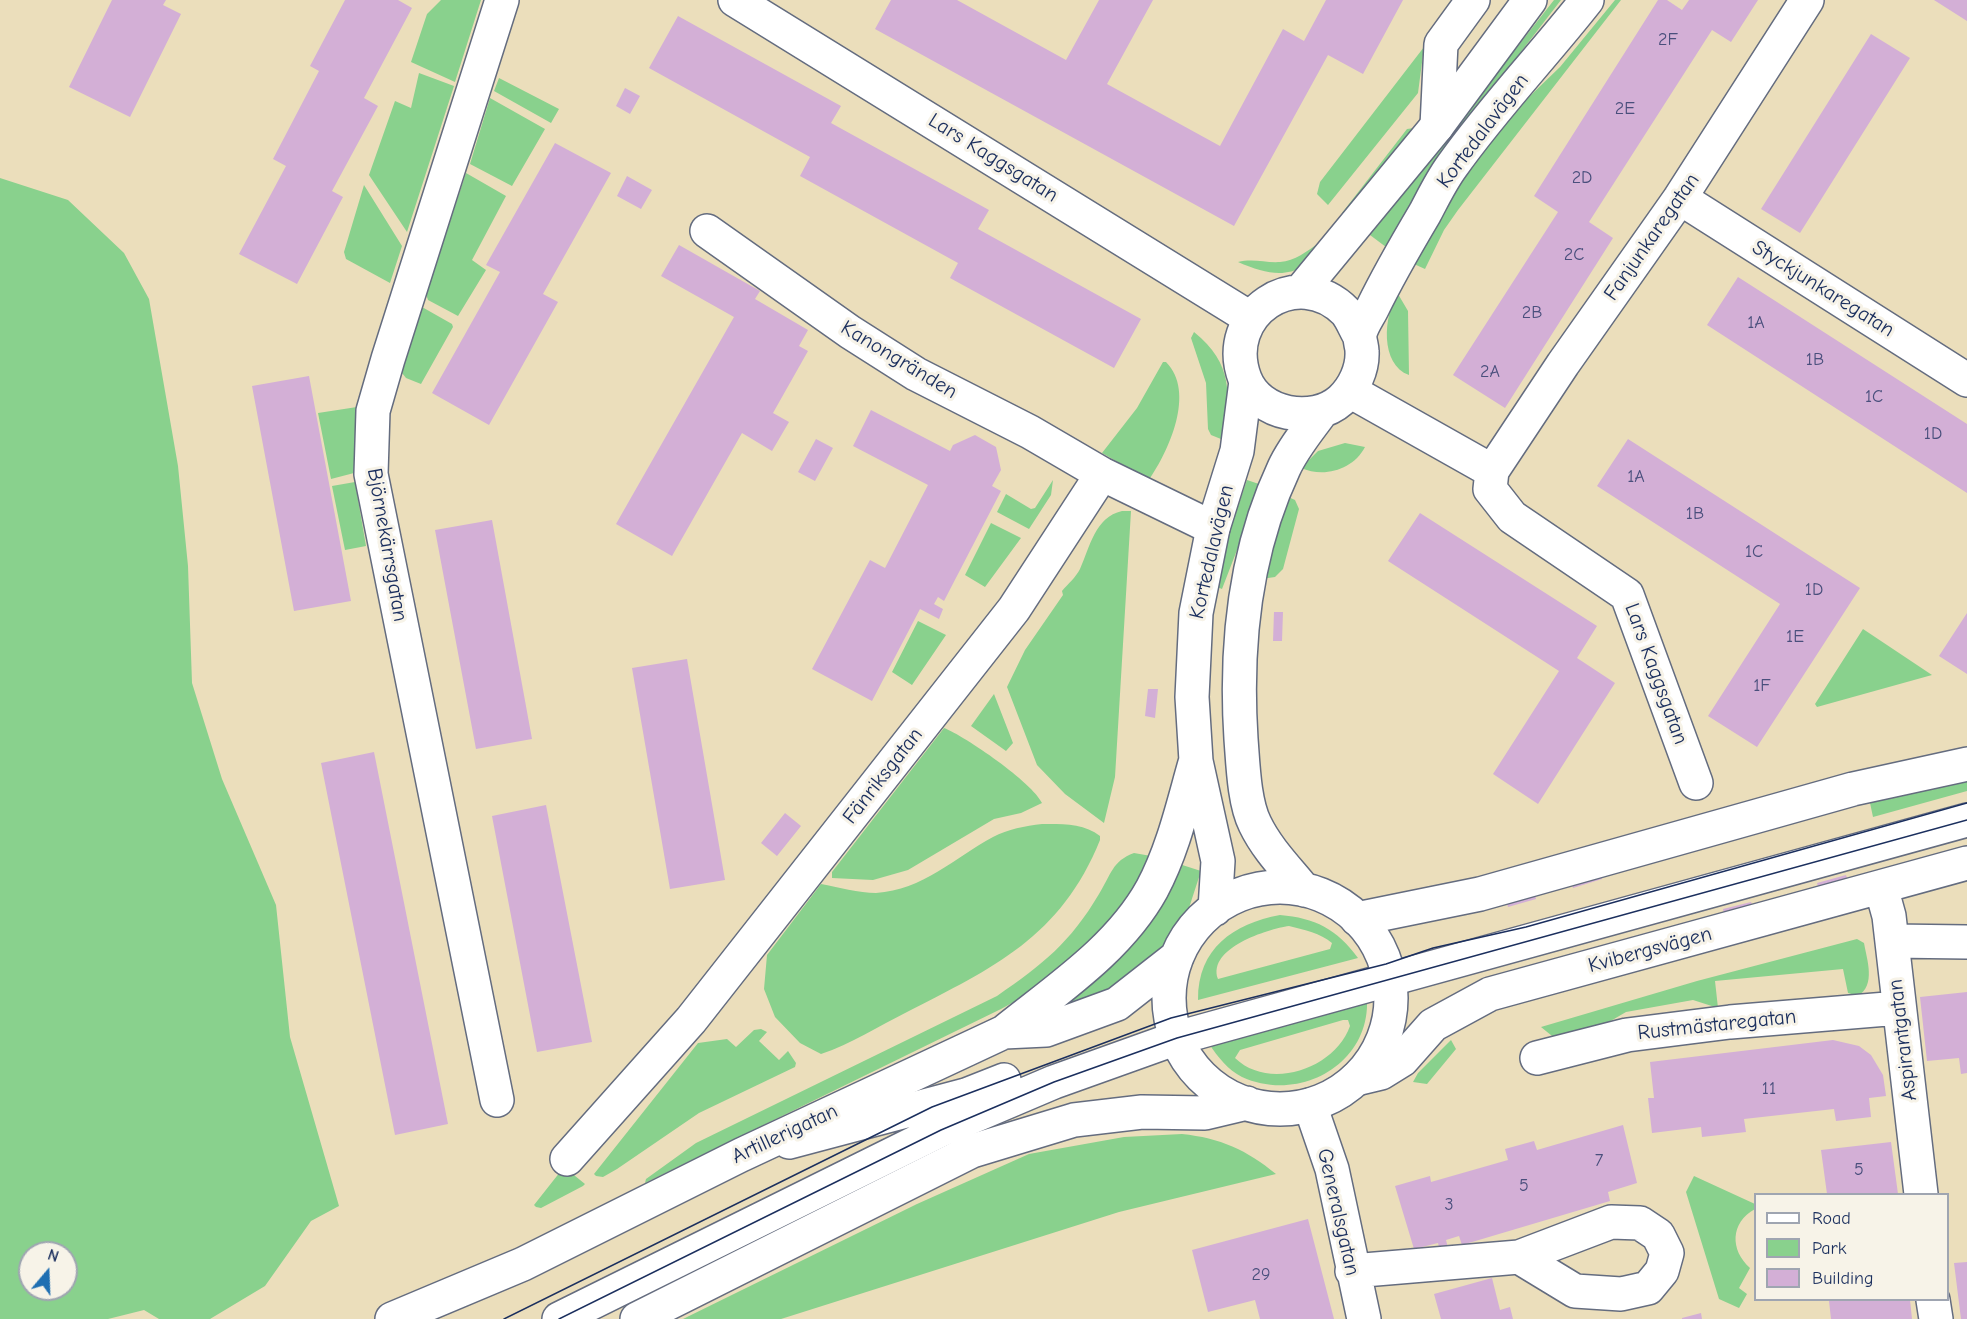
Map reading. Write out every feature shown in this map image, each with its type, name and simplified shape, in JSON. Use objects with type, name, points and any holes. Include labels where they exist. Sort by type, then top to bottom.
[{"type":"street","name":"Björnekärrsgatan","points":[[497,1100],[429,752],[383,540],[371,474],[371,440],[373,411],[388,359],[502,0]]},
{"type":"street","points":[[1437,126],[1441,44],[1473,0]]},
{"type":"street","name":"Kortedalavägen","points":[[1250,318],[1241,338],[1240,360],[1246,381],[1259,399],[1278,411],[1300,415],[1322,411],[1339,402],[1350,390],[1360,370],[1363,352],[1359,335],[1346,312],[1325,297],[1300,292],[1437,126],[1530,0]]},
{"type":"street","name":"Kortedalavägen","points":[[1359,335],[1388,277],[1451,167],[1587,0]]},
{"type":"street","name":"Fanjunkaregatan","points":[[1492,471],[1563,364],[1680,198],[1807,0]]},
{"type":"street","name":"Lars Kaggsgatan","points":[[757,5],[1250,318]]},
{"type":"street","name":"Styckjunkaregatan","points":[[1680,198],[1967,380]]},
{"type":"street","name":"Kanongränden","points":[[706,231],[850,332],[916,374],[1030,432],[1102,474]]},
{"type":"street","points":[[1250,318],[1263,305],[1281,295],[1300,292]]},
{"type":"street","name":"Kortedalavägen","points":[[1215,909],[1218,861],[1196,760],[1192,697],[1196,613],[1213,528],[1237,451],[1246,381]]},
{"type":"street","points":[[1350,390],[1492,471]]},
{"type":"street","name":"Kortedalavägen","points":[[1304,890],[1272,852],[1254,823],[1243,772],[1238,693],[1242,618],[1253,551],[1284,466],[1322,411]]},
{"type":"street","name":"Lars Kaggsgatan","points":[[1492,471],[1490,489],[1512,518],[1627,595],[1696,783]]},
{"type":"street","points":[[1102,474],[1213,528]]},
{"type":"street","name":"Fänriksgatan","points":[[567,1159],[691,1020],[1014,609],[1102,474]]},
{"type":"street","name":"Kortedalavägen","points":[[1004,1032],[1086,965],[1121,932],[1151,890],[1170,850],[1196,760]]},
{"type":"street","points":[[1357,919],[1421,908],[1500,889],[1853,789],[1967,764]]},
{"type":"street","points":[[1388,973],[1433,948],[1526,927],[1852,832],[1967,802]]},
{"type":"street","points":[[741,1155],[966,1095],[1174,1028],[1967,820]]},
{"type":"street","name":"Kvibergsvägen","points":[[1356,1079],[1388,1069],[1402,1060],[1434,1025],[1490,994],[1967,863]]},
{"type":"street","name":"Aspirantgatan","points":[[1881,886],[1892,941],[1921,1193]]},
{"type":"street","name":"Artillerigatan","points":[[1280,887],[1304,890],[1338,904],[1357,919],[1374,939],[1388,973],[1390,1012],[1385,1034],[1375,1055],[1356,1079],[1342,1090],[1310,1105],[1278,1109],[1246,1103],[1224,1094],[1204,1079],[1188,1060],[1174,1028],[1169,990],[1177,957],[1192,930],[1215,909],[1235,897],[1257,889],[1280,887]]},
{"type":"street","points":[[1892,941],[1967,942]]},
{"type":"street","name":"Artillerigatan","points":[[392,1319],[523,1264],[741,1155],[1004,1032],[1046,1030],[1118,1004],[1177,957]]},
{"type":"street","name":"Rustmästaregatan","points":[[1537,1058],[1626,1035],[1730,1022],[1899,1008]]},
{"type":"street","points":[[559,1319],[941,1130],[1174,1028]]},
{"type":"street","name":"Artillerigatan","points":[[637,1319],[972,1151],[1074,1120],[1142,1112],[1205,1113],[1246,1103]]},
{"type":"street","name":"Generalsgatan","points":[[1310,1105],[1332,1169],[1364,1319]]},
{"type":"street","points":[[1352,1270],[1519,1257]]},
{"type":"street","points":[[1933,1301],[1936,1319]]},
{"type":"green space","points":[[441,0],[481,0],[455,82],[411,62],[427,14]]},
{"type":"green space","points":[[1554,0],[1561,0],[1473,114],[1390,250],[1370,235]]},
{"type":"green space","points":[[1615,0],[1621,0],[1458,210],[1444,230],[1425,269],[1414,264],[1462,178],[1504,121],[1560,67]]},
{"type":"green space","points":[[1424,47],[1418,93],[1328,205],[1317,194],[1320,182]]},
{"type":"green space","points":[[419,73],[454,86],[407,232],[369,175],[395,101],[411,108]]},
{"type":"green space","points":[[499,78],[559,109],[551,123],[494,91]]},
{"type":"green space","points":[[490,98],[545,129],[512,186],[470,164]]},
{"type":"green space","points":[[1414,128],[1351,220],[1342,213],[1407,129]]},
{"type":"green space","points":[[466,173],[506,196],[472,260],[486,270],[458,316],[428,300],[426,294]]},
{"type":"green space","points":[[0,178],[68,200],[124,253],[149,299],[178,466],[188,566],[192,683],[222,779],[276,905],[290,1037],[339,1206],[311,1221],[265,1286],[210,1319],[159,1319],[144,1310],[108,1319],[0,1319]]},
{"type":"green space","points":[[364,185],[402,246],[390,283],[346,259],[344,252]]},
{"type":"green space","points":[[1319,243],[1325,244],[1316,256],[1296,270],[1275,273],[1238,262],[1291,260]]},
{"type":"green space","points":[[1398,294],[1408,311],[1409,375],[1400,370],[1393,361],[1387,339],[1389,314]]},
{"type":"green space","points":[[422,307],[452,324],[453,327],[421,384],[406,378],[402,373],[418,312]]},
{"type":"green space","points":[[1194,332],[1216,356],[1226,381],[1228,409],[1226,441],[1211,435],[1208,429],[1206,383],[1191,338]]},
{"type":"green space","points":[[1163,362],[1166,362],[1175,374],[1179,389],[1179,405],[1171,438],[1149,480],[1102,453],[1137,408]]},
{"type":"green space","points":[[357,407],[354,473],[331,479],[318,413]]},
{"type":"green space","points":[[1345,443],[1365,447],[1360,455],[1346,466],[1328,472],[1301,468],[1318,451]]},
{"type":"green space","points":[[1053,480],[1051,495],[1029,529],[997,512],[1006,494],[1031,509],[1035,508]]},
{"type":"green space","points":[[1247,480],[1262,485],[1222,589],[1215,586],[1226,541]]},
{"type":"green space","points":[[355,482],[366,546],[345,550],[332,486]]},
{"type":"green space","points":[[1286,496],[1295,500],[1299,509],[1283,569],[1275,577],[1261,579]]},
{"type":"green space","points":[[1131,511],[1115,777],[1104,823],[1065,794],[1037,765],[1007,687],[1025,650],[1063,595],[1062,591],[1078,572],[1099,526],[1113,514]]},
{"type":"green space","points":[[991,523],[1021,538],[985,587],[965,575]]},
{"type":"green space","points":[[918,621],[946,635],[912,685],[892,672]]},
{"type":"green space","points":[[1863,629],[1932,675],[1817,707],[1815,704]]},
{"type":"green space","points":[[994,694],[1013,743],[1006,751],[971,726]]},
{"type":"green space","points":[[944,728],[998,761],[1026,784],[1042,803],[1021,813],[994,819],[908,870],[873,880],[832,878],[832,872]]},
{"type":"green space","points":[[1967,772],[1967,791],[1873,817],[1869,798]]},
{"type":"green space","points":[[1042,824],[1080,826],[1100,836],[1100,840],[1084,873],[1065,902],[1021,946],[968,980],[854,1040],[821,1054],[800,1043],[775,1017],[764,989],[767,955],[821,884],[869,893],[893,891],[938,872],[999,834]]},
{"type":"green space","points":[[1134,853],[1151,856],[1125,911],[1052,981],[1001,1009],[645,1183],[646,1179],[696,1143],[997,996],[1042,963],[1066,939],[1088,911],[1116,864]]},
{"type":"green space","points":[[1176,863],[1201,871],[1188,911],[1169,942],[1144,967],[1111,992],[1066,1011],[1061,1004],[1099,976],[1128,942]]},
{"type":"green space","points":[[1280,915],[1315,922],[1342,939],[1358,958],[1198,1000],[1204,966],[1221,941],[1233,932],[1263,919]],"holes":[[[1289,926],[1322,937],[1332,943],[1330,949],[1218,979],[1217,968],[1230,949],[1254,936]]]},
{"type":"green space","points":[[1857,939],[1864,943],[1869,972],[1867,985],[1858,996],[1848,993],[1843,969],[1715,981],[1718,1008],[1693,1000],[1626,1012],[1590,1033],[1557,1040],[1541,1027],[1697,981]]},
{"type":"green space","points":[[1367,999],[1365,1022],[1357,1043],[1344,1060],[1327,1072],[1307,1081],[1286,1085],[1264,1084],[1242,1077],[1228,1067],[1209,1044]],"holes":[[[1348,1020],[1350,1026],[1342,1041],[1330,1054],[1316,1064],[1300,1070],[1282,1074],[1265,1073],[1249,1068],[1235,1058],[1240,1050]]]},
{"type":"green space","points":[[761,1029],[767,1032],[759,1041],[779,1060],[788,1051],[796,1063],[795,1067],[699,1113],[603,1177],[594,1174],[698,1043],[727,1039],[736,1047],[754,1030]]},
{"type":"green space","points":[[1451,1040],[1456,1049],[1427,1084],[1413,1082],[1418,1073]]},
{"type":"green space","points":[[1182,1134],[1232,1146],[1276,1174],[1119,1212],[781,1319],[683,1319],[917,1204],[1029,1154],[1124,1137]]},
{"type":"green space","points":[[564,1167],[585,1184],[541,1208],[536,1207],[534,1205]]},
{"type":"green space","points":[[1694,1176],[1754,1204],[1754,1210],[1737,1229],[1736,1245],[1743,1261],[1750,1268],[1739,1288],[1747,1294],[1739,1308],[1719,1299],[1686,1192]]},
{"type":"building","points":[[112,0],[166,0],[163,5],[181,14],[130,117],[69,87]]},
{"type":"building","points":[[345,0],[398,0],[412,8],[364,98],[378,106],[332,191],[343,197],[297,284],[239,254],[286,166],[273,159],[319,71],[310,66]]},
{"type":"building","points":[[891,0],[957,0],[1066,60],[1099,0],[1153,0],[1107,84],[1220,146],[1283,29],[1304,41],[1326,0],[1403,0],[1363,74],[1328,55],[1234,226],[875,29]]},
{"type":"building","points":[[1658,0],[1667,0],[1682,10],[1689,0],[1758,0],[1731,42],[1712,30],[1589,222],[1613,238],[1505,408],[1453,375],[1558,212],[1534,196]]},
{"type":"building","points":[[1934,0],[1967,0],[1967,21]]},
{"type":"building","points":[[678,16],[841,106],[831,123],[989,210],[978,229],[1141,319],[1114,368],[950,278],[958,263],[800,176],[810,157],[649,68]]},
{"type":"building","points":[[1871,34],[1910,58],[1800,233],[1761,209]]},
{"type":"building","points":[[625,88],[640,96],[630,114],[616,106]]},
{"type":"building","points":[[555,143],[611,173],[543,294],[558,302],[489,425],[432,393],[500,272],[486,265]]},
{"type":"building","points":[[627,176],[652,190],[641,209],[617,196]]},
{"type":"building","points":[[679,245],[760,291],[755,299],[808,330],[799,346],[808,351],[773,413],[789,422],[772,451],[742,433],[672,556],[616,524],[734,317],[661,276]]},
{"type":"building","points":[[1738,277],[1967,424],[1967,493],[1707,325]]},
{"type":"building","points":[[309,376],[351,601],[294,611],[252,386]]},
{"type":"building","points":[[871,410],[950,451],[953,445],[975,435],[996,447],[1001,470],[992,486],[1001,491],[944,601],[938,597],[934,604],[943,609],[939,619],[920,609],[872,701],[812,669],[870,560],[885,568],[928,485],[853,446]]},
{"type":"building","points":[[816,439],[833,448],[815,481],[798,472]]},
{"type":"building","points":[[1628,439],[1860,588],[1757,747],[1708,716],[1780,604],[1597,486]]},
{"type":"building","points":[[1420,513],[1597,626],[1577,658],[1615,683],[1538,804],[1493,774],[1559,671],[1388,561]]},
{"type":"building","points":[[492,520],[532,739],[476,749],[435,530]]},
{"type":"building","points":[[1274,612],[1283,612],[1282,641],[1273,641]]},
{"type":"building","points":[[1967,613],[1967,674],[1939,656]]},
{"type":"building","points":[[687,659],[725,880],[670,889],[632,668]]},
{"type":"building","points":[[1148,689],[1158,689],[1155,718],[1145,716]]},
{"type":"building","points":[[374,752],[448,1124],[395,1135],[321,763]]},
{"type":"building","points":[[546,805],[592,1042],[537,1052],[492,816]]},
{"type":"building","points":[[785,813],[801,826],[777,856],[761,843]]},
{"type":"building","points":[[1600,871],[1602,879],[1573,888],[1571,880]]},
{"type":"building","points":[[1846,875],[1849,884],[1820,893],[1817,883]]},
{"type":"building","points":[[1534,889],[1536,899],[1508,907],[1505,897]]},
{"type":"building","points":[[1751,902],[1754,910],[1725,918],[1723,909]]},
{"type":"building","points":[[1967,992],[1967,1073],[1961,1074],[1959,1058],[1927,1061],[1920,997]]},
{"type":"building","points":[[1833,1040],[1859,1046],[1871,1055],[1883,1075],[1886,1096],[1869,1098],[1871,1117],[1836,1121],[1834,1109],[1744,1119],[1746,1132],[1702,1137],[1701,1127],[1652,1133],[1648,1098],[1654,1098],[1650,1062]]},
{"type":"building","points":[[1623,1125],[1637,1183],[1608,1192],[1610,1201],[1462,1245],[1459,1236],[1446,1240],[1448,1248],[1440,1251],[1438,1243],[1414,1249],[1395,1186],[1430,1176],[1431,1182],[1508,1160],[1505,1149],[1534,1141],[1537,1150]]},
{"type":"building","points":[[1891,1142],[1898,1193],[1827,1193],[1821,1150]]},
{"type":"building","points":[[1308,1219],[1334,1319],[1260,1319],[1255,1300],[1208,1312],[1192,1250]]},
{"type":"building","points":[[1967,1262],[1967,1319],[1961,1319],[1954,1263]]},
{"type":"building","points":[[1492,1278],[1500,1310],[1510,1307],[1513,1319],[1441,1319],[1434,1294]]},
{"type":"building","points":[[1829,1301],[1910,1301],[1912,1319],[1831,1319]]},
{"type":"building","points":[[1701,1313],[1702,1319],[1682,1319],[1682,1318]]},
{"type":"tram line","points":[[504,1319],[932,1107],[1171,1018],[1386,964],[1433,948],[1526,927],[1967,803]]},
{"type":"tram line","points":[[559,1319],[941,1130],[1054,1082],[1177,1038],[1967,820]]}]
